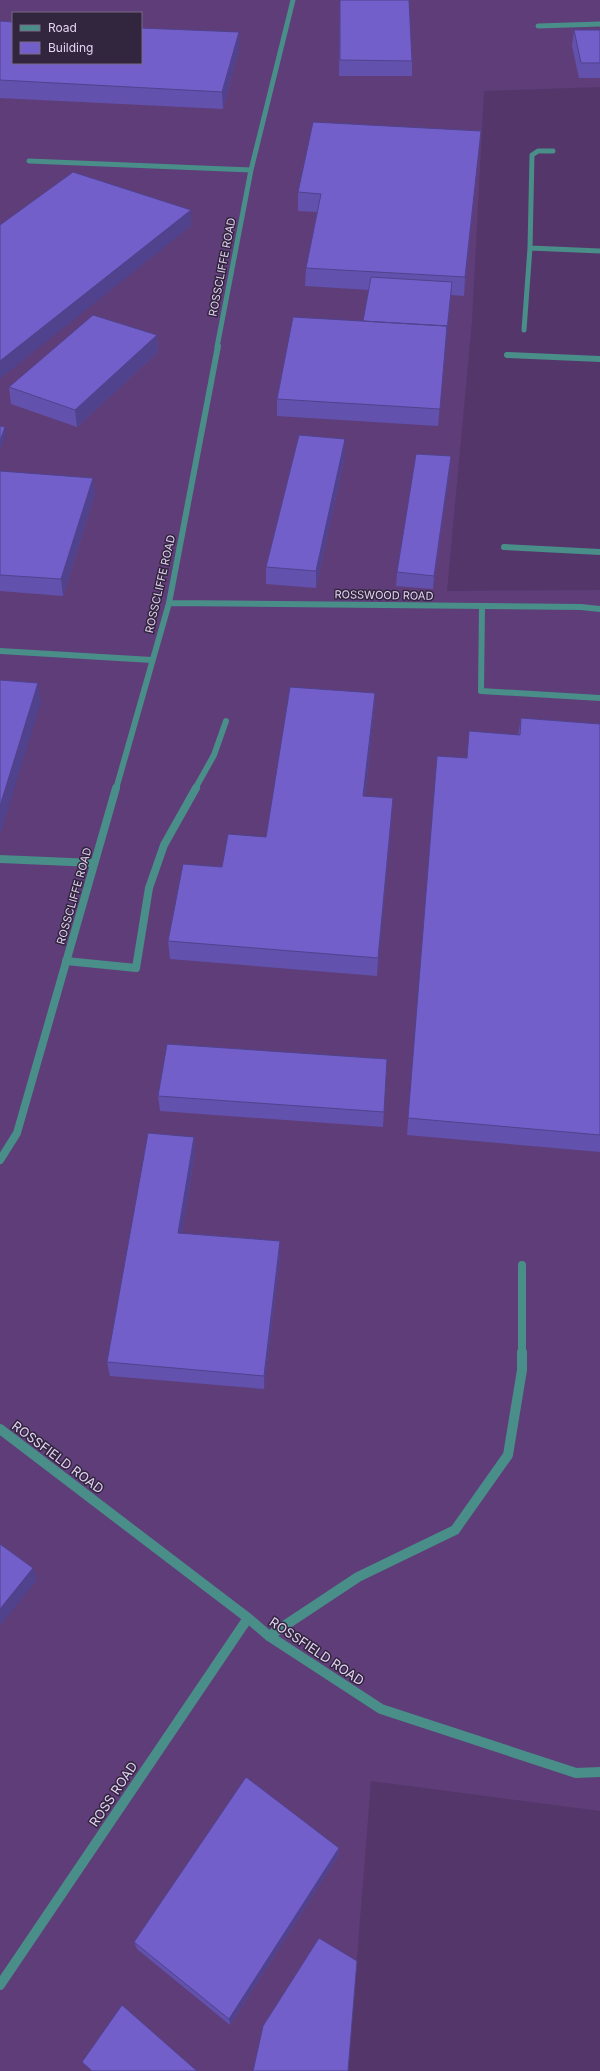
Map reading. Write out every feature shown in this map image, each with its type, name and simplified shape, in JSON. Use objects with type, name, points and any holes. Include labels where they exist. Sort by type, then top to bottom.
[{"type":"street","name":"ROSSCLIFFE ROAD","points":[[0,1160],[17,1133],[169,603],[251,170],[293,0]]},
{"type":"street","points":[[538,26],[600,24]]},
{"type":"street","points":[[524,330],[530,248],[532,155],[538,151],[553,151]]},
{"type":"street","points":[[29,161],[251,170]]},
{"type":"street","points":[[530,248],[600,251]]},
{"type":"street","points":[[507,355],[600,359]]},
{"type":"street","points":[[504,547],[600,552]]},
{"type":"street","name":"ROSSWOOD ROAD","points":[[169,603],[482,606],[600,609]]},
{"type":"street","points":[[482,606],[481,691],[600,698]]},
{"type":"street","points":[[0,651],[152,660]]},
{"type":"street","points":[[66,961],[136,968],[149,888],[164,845],[214,755],[226,721]]},
{"type":"street","points":[[0,859],[94,863]]},
{"type":"street","points":[[269,1636],[358,1577],[455,1530],[508,1455],[522,1370],[522,1265]]},
{"type":"street","name":"ROSSFIELD ROAD","points":[[0,1429],[248,1618],[269,1636],[381,1709],[576,1774],[600,1772]]},
{"type":"street","name":"ROSS ROAD","points":[[0,1985],[248,1618]]},
{"type":"shaded area","points":[[0,0],[600,0],[600,87],[484,91],[472,321],[447,591],[600,590],[600,1811],[371,1781],[348,2071],[0,2071]]},
{"type":"building","points":[[340,0],[409,0],[412,61],[340,60]]},
{"type":"building","points":[[0,21],[12,22],[12,64],[142,64],[142,28],[239,32],[222,92],[0,80]]},
{"type":"building","points":[[574,30],[600,30],[600,63],[581,63]]},
{"type":"building","points":[[313,122],[481,131],[465,277],[306,268],[321,194],[298,192]]},
{"type":"building","points":[[73,172],[191,210],[0,361],[0,225]]},
{"type":"building","points":[[371,277],[452,282],[447,330],[447,326],[363,321]]},
{"type":"building","points":[[93,315],[157,335],[75,410],[9,387]]},
{"type":"building","points":[[293,317],[447,326],[440,409],[277,399]]},
{"type":"building","points":[[0,426],[5,427],[0,441]]},
{"type":"building","points":[[299,435],[345,439],[316,571],[266,567]]},
{"type":"building","points":[[416,454],[451,456],[434,576],[397,572]]},
{"type":"building","points":[[0,471],[93,478],[61,579],[0,575]]},
{"type":"building","points":[[0,680],[38,683],[0,806]]},
{"type":"building","points":[[290,687],[375,693],[363,796],[393,798],[378,958],[168,941],[183,864],[222,867],[228,834],[266,837]]},
{"type":"building","points":[[521,718],[600,724],[600,1135],[408,1118],[437,756],[467,758],[469,731],[520,735]]},
{"type":"building","points":[[167,1044],[387,1059],[384,1112],[158,1096]]},
{"type":"building","points":[[148,1133],[194,1137],[178,1233],[280,1241],[264,1376],[107,1362]]},
{"type":"building","points":[[0,1544],[33,1568],[0,1609]]},
{"type":"building","points":[[246,1777],[339,1848],[229,2019],[134,1942]]},
{"type":"building","points":[[319,1938],[357,1961],[348,2071],[253,2071],[263,2026]]},
{"type":"building","points":[[122,2005],[197,2071],[92,2071],[82,2062]]}]
